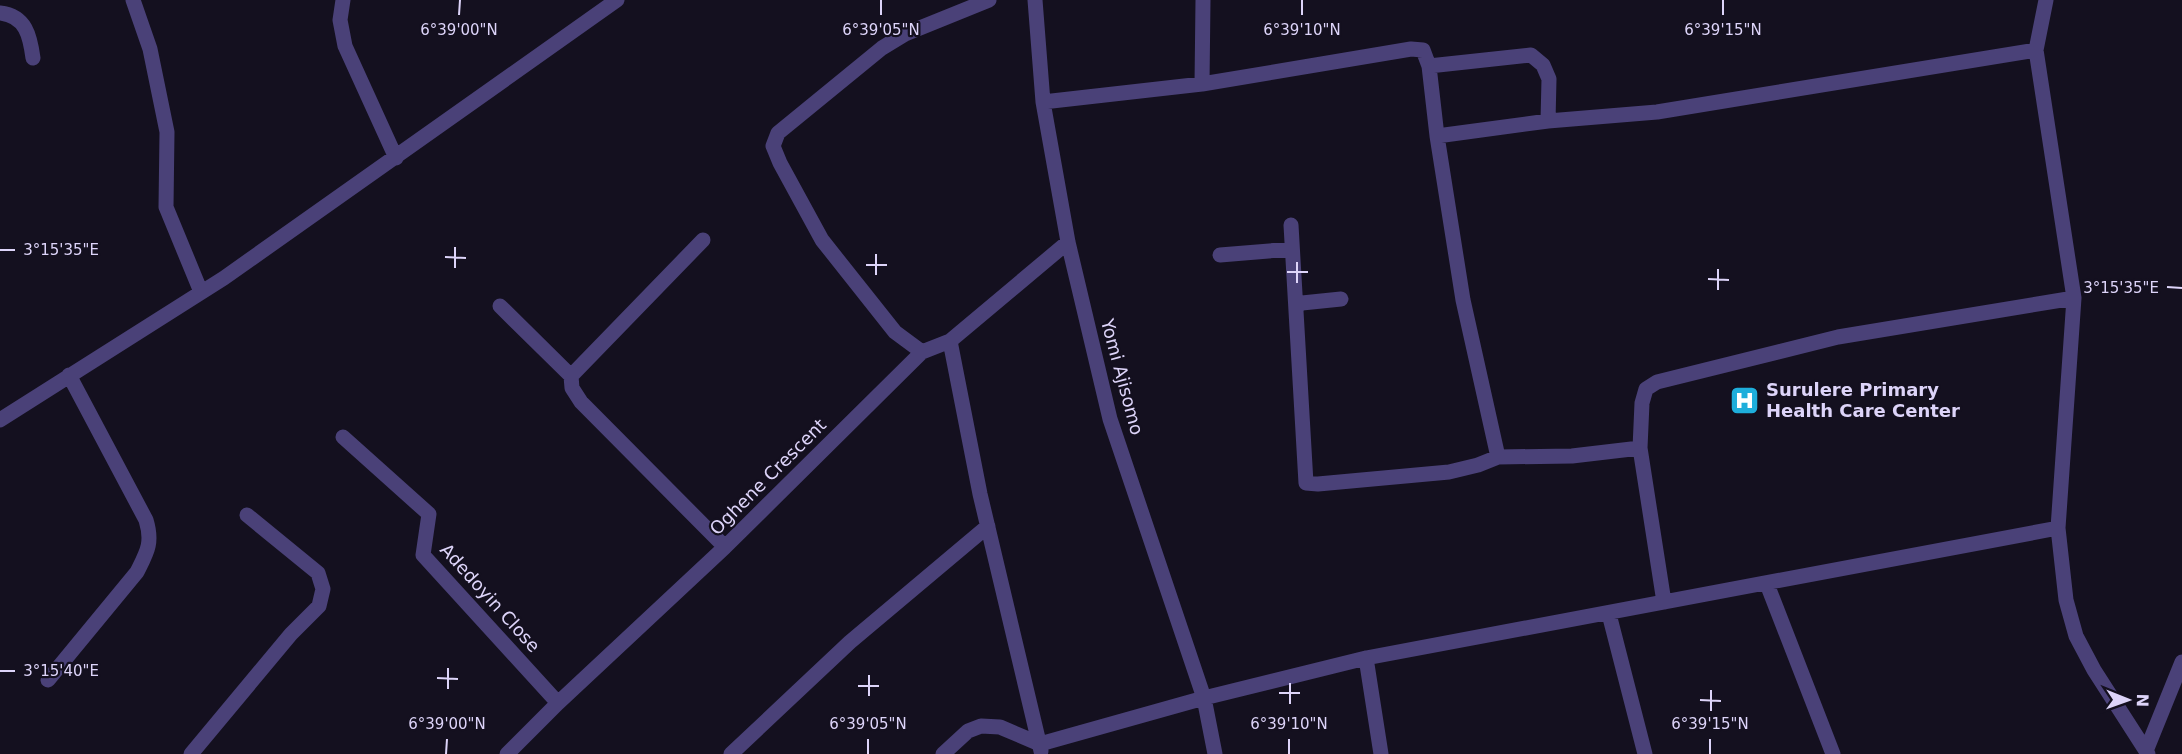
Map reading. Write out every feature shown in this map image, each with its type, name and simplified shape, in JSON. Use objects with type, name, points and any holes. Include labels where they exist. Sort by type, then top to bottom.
[{"type":"street","points":[[133,0],[150,49],[166,132],[166,207],[201,292]]},
{"type":"street","points":[[343,0],[340,20],[345,46],[396,158]]},
{"type":"street","points":[[0,420],[224,278],[617,0]]},
{"type":"street","points":[[922,352],[895,332],[822,240],[773,146],[778,133],[882,48],[905,34],[989,0]]},
{"type":"street","name":"Yomi Ajisomo","points":[[1035,0],[1043,102],[1068,242],[1110,419],[1204,698],[1215,754]]},
{"type":"street","points":[[1202,84],[1203,0]]},
{"type":"street","points":[[2046,0],[2036,50],[2074,298],[2058,528],[2066,600],[2076,636],[2094,670],[2147,753]]},
{"type":"street","points":[[0,14],[17,17],[24,26],[30,38],[33,58]]},
{"type":"street","points":[[1043,102],[1202,84],[1411,49],[1423,50],[1429,66],[1437,136],[1463,300],[1498,457]]},
{"type":"street","points":[[1437,136],[1548,121],[1657,112],[2036,50]]},
{"type":"street","points":[[1429,66],[1531,56],[1543,65],[1549,80],[1548,121]]},
{"type":"street","points":[[1290,225],[1297,306],[1306,483],[1317,484],[1449,472],[1498,457],[1572,456],[1640,448]]},
{"type":"street","points":[[571,376],[703,240]]},
{"type":"street","name":"Oghene Crescent","points":[[507,754],[558,702],[725,547],[922,352],[950,341],[1068,242]]},
{"type":"street","points":[[1220,255],[1292,249]]},
{"type":"street","points":[[1665,602],[1640,448],[1642,403],[1646,389],[1657,382],[1838,337],[2074,298]]},
{"type":"street","points":[[1297,306],[1302,303],[1341,299]]},
{"type":"street","points":[[500,306],[571,376],[572,388],[581,402],[725,547]]},
{"type":"street","points":[[950,341],[988,526],[1041,749]]},
{"type":"street","points":[[48,680],[137,572],[147,552],[151,536],[146,520],[69,375]]},
{"type":"street","name":"Adedoyin Close","points":[[344,436],[429,514],[423,555],[558,702]]},
{"type":"street","points":[[191,754],[284,642],[319,606],[323,589],[318,573],[247,515]]},
{"type":"street","points":[[730,754],[850,642],[988,526]]},
{"type":"street","points":[[943,754],[968,731],[981,726],[1000,727],[1041,749],[1204,698],[1366,658],[2058,528]]},
{"type":"street","points":[[1767,584],[1833,754]]},
{"type":"street","points":[[1609,614],[1645,754]]},
{"type":"street","points":[[1366,658],[1381,754]]},
{"type":"street","points":[[2147,753],[2182,662]]},
{"type":"place","name":"Surulere Primary Health Care Center","points":[[1745,400]]}]
